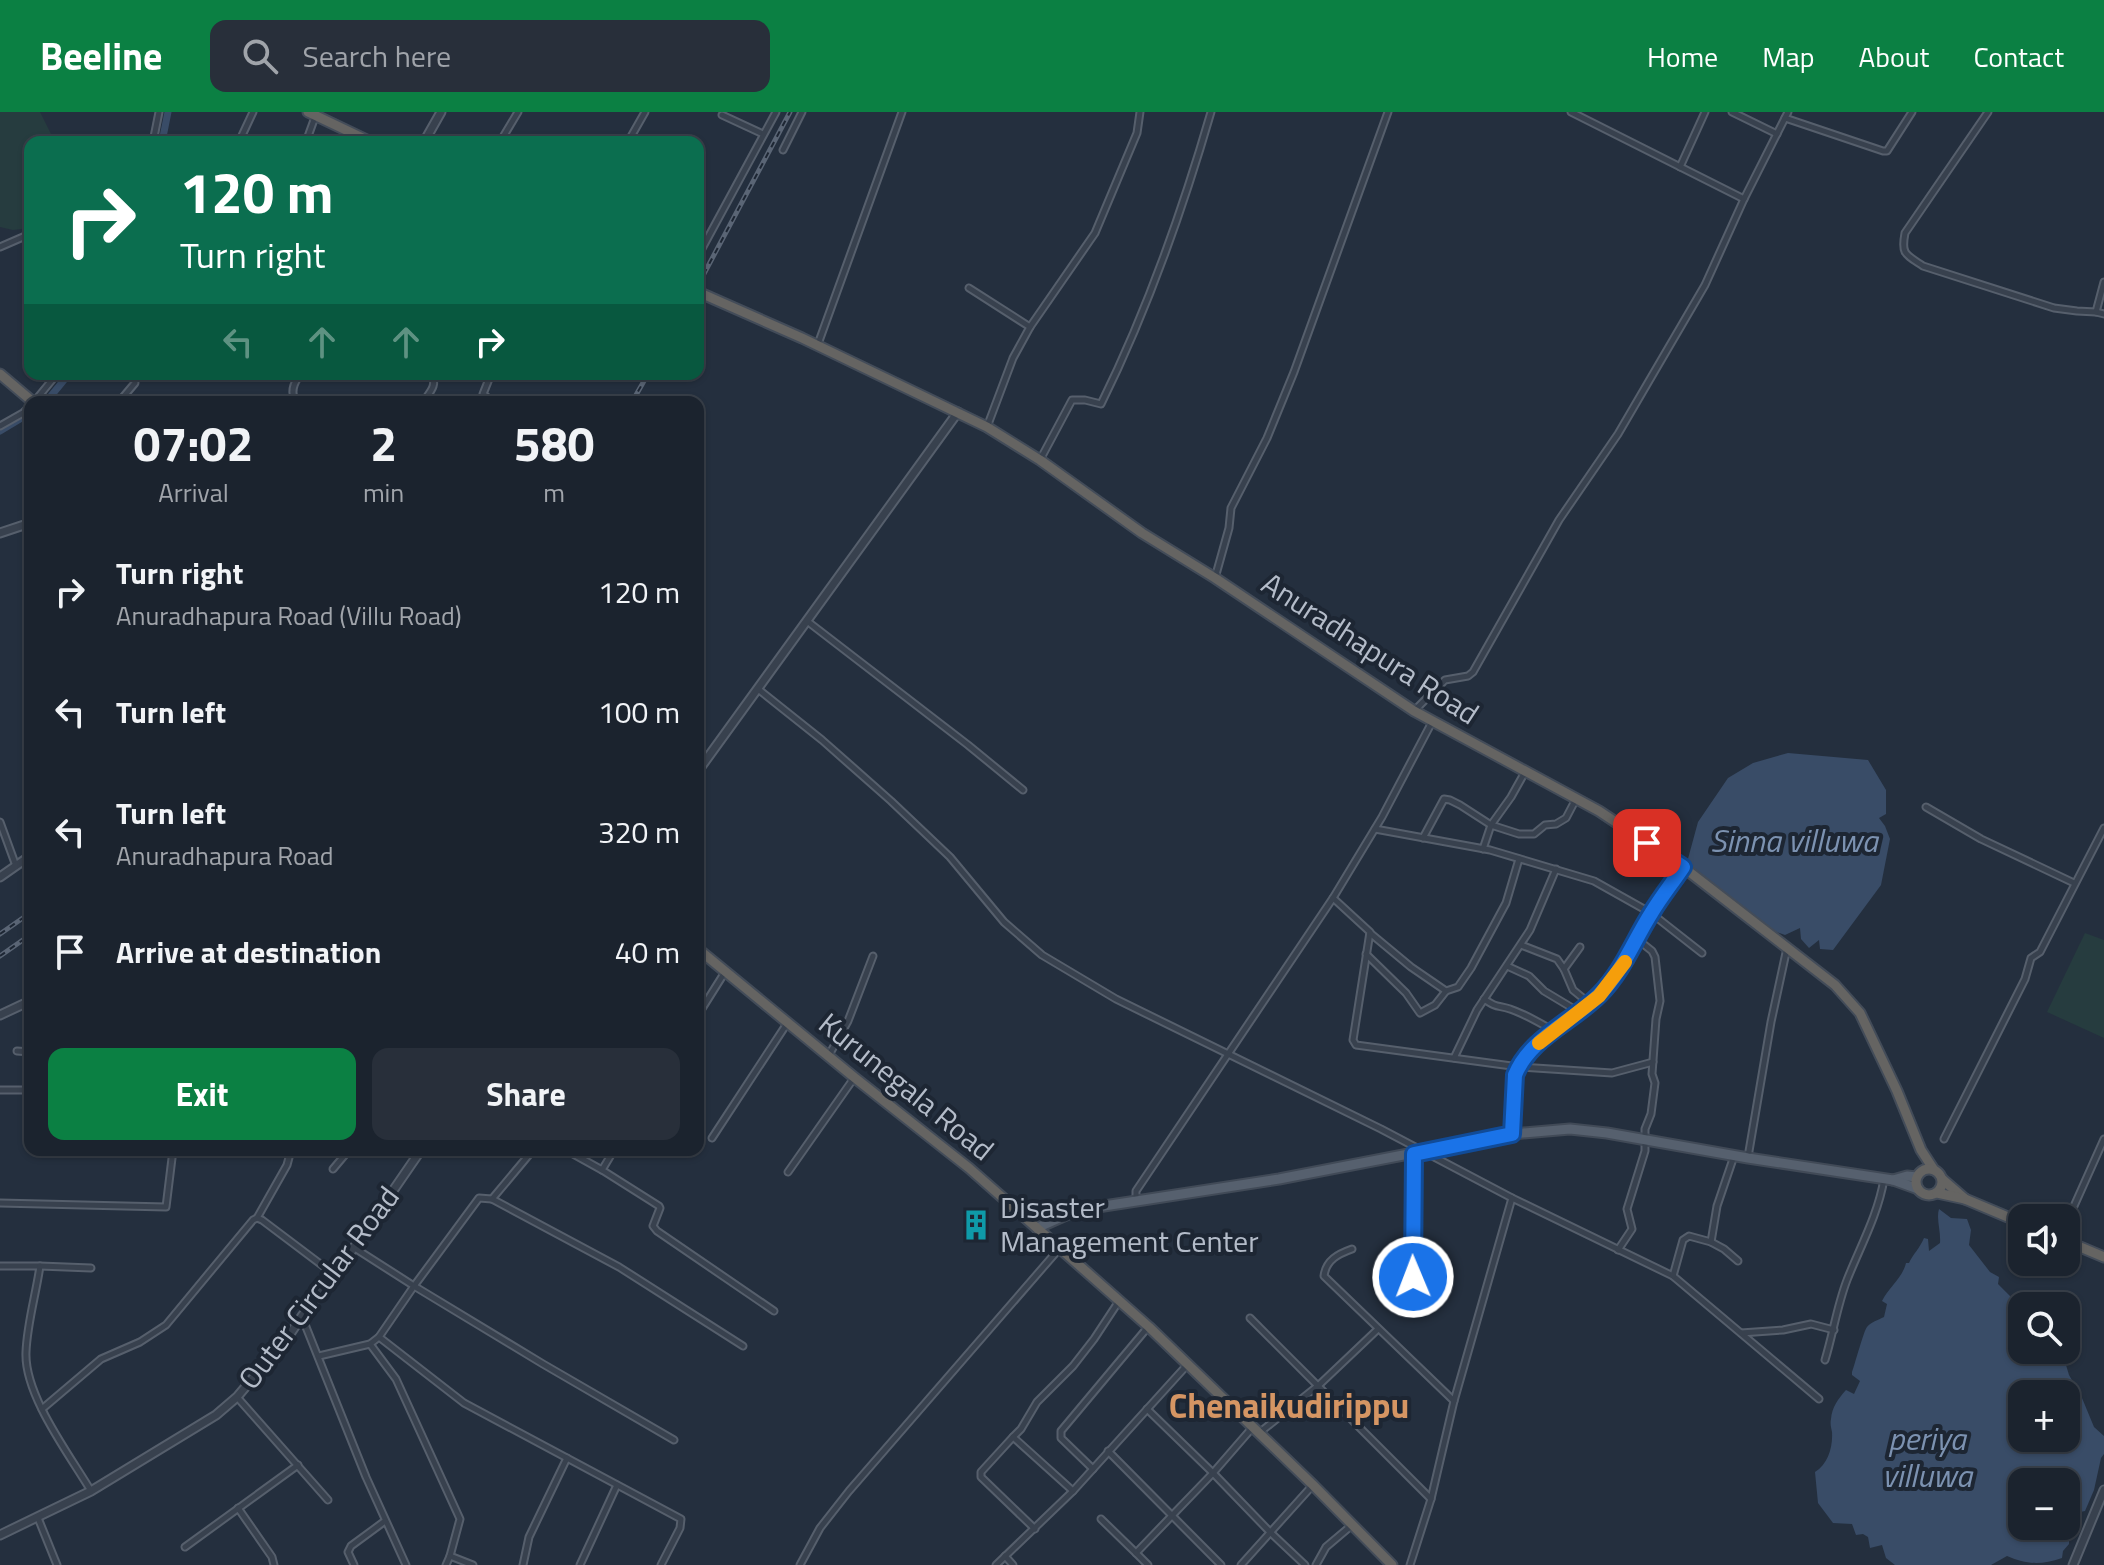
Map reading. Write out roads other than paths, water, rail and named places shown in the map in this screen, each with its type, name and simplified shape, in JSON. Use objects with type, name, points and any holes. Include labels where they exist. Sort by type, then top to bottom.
[{"type":"highway","points":[[312,114],[358,136]]},
{"type":"highway","name":"Anuradhapura Road","points":[[704,295],[987,427],[1040,460],[1142,533],[1414,711],[1599,811],[1683,867],[1835,985],[1860,1013],[1921,1150],[1934,1170]]},
{"type":"highway","points":[[0,374],[24,396]]},
{"type":"highway","name":"Kurunegala Road","points":[[704,954],[969,1168],[1119,1300],[1189,1363],[1392,1565]]},
{"type":"highway","name":"Anuradhapura Road","points":[[1918,1175],[1921,1150]]},
{"type":"highway","points":[[1965,1199],[1934,1170],[1926,1169],[1918,1175],[1918,1189],[1925,1194],[1937,1193],[1965,1199],[2008,1217]]},
{"type":"highway","points":[[1937,1193],[1942,1187],[1942,1179]]},
{"type":"highway","points":[[2080,1247],[2104,1257]]},
{"type":"main road","points":[[1023,1215],[1078,1210],[1279,1179],[1512,1134],[1570,1129],[1888,1179],[1918,1189]]},
{"type":"main road","points":[[1888,1179],[1918,1175]]},
{"type":"main road","points":[[1037,1228],[1078,1210]]},
{"type":"street","points":[[154,136],[159,112]]},
{"type":"street","points":[[242,136],[253,112]]},
{"type":"street","points":[[427,136],[441,112]]},
{"type":"street","points":[[504,136],[518,112]]},
{"type":"street","points":[[631,136],[645,112]]},
{"type":"street","points":[[704,245],[776,112]]},
{"type":"street","points":[[783,150],[802,112]]},
{"type":"street","points":[[817,345],[902,112]]},
{"type":"street","points":[[987,427],[1013,358],[1030,327],[1095,233],[1137,133],[1140,112]]},
{"type":"street","points":[[1040,460],[1072,400],[1101,404],[1161,266],[1211,112]]},
{"type":"street","points":[[1215,578],[1229,528],[1231,508],[1267,438],[1294,372],[1388,112]]},
{"type":"street","points":[[1571,112],[1744,199]]},
{"type":"street","points":[[1680,167],[1705,112]]},
{"type":"street","points":[[1732,112],[1777,134]]},
{"type":"street","points":[[1414,711],[1445,680],[1468,676],[1473,672],[1559,520],[1618,434],[1705,285],[1786,115],[1887,151],[1912,112]]},
{"type":"street","points":[[1988,112],[1905,233],[1902,248],[1906,255],[1923,266],[2054,308],[2104,314]]},
{"type":"street","points":[[307,136],[312,114]]},
{"type":"street","points":[[722,115],[763,134]]},
{"type":"street","points":[[0,247],[24,237]]},
{"type":"street","points":[[2096,312],[2104,282]]},
{"type":"street","points":[[969,288],[1030,327]]},
{"type":"street","points":[[38,396],[52,380]]},
{"type":"street","points":[[124,396],[135,383]]},
{"type":"street","points":[[0,426],[24,412]]},
{"type":"street","points":[[704,763],[958,412]]},
{"type":"street","points":[[0,533],[24,525]]},
{"type":"street","points":[[807,621],[1023,790]]},
{"type":"street","points":[[758,689],[891,801],[950,857],[1004,922],[1042,955],[1116,999],[1673,1276],[1819,1399]]},
{"type":"street","points":[[1136,1200],[1136,1191],[1333,898],[1375,829],[1432,722]]},
{"type":"street","points":[[1483,849],[1491,825],[1525,772]]},
{"type":"street","points":[[1423,838],[1444,799],[1460,805],[1491,825],[1519,834],[1534,834],[1545,825],[1556,824],[1566,818],[1576,799]]},
{"type":"street","points":[[1926,807],[1981,839],[2074,883]]},
{"type":"street","points":[[0,822],[16,866]]},
{"type":"street","points":[[1944,1139],[2025,979],[2031,958],[2040,952],[2104,828]]},
{"type":"street","points":[[1375,829],[1483,849],[1594,881],[1651,913],[1702,953]]},
{"type":"street","points":[[1366,953],[1406,993],[1420,1013],[1435,1005],[1446,991],[1458,987],[1490,935],[1506,903],[1519,859]]},
{"type":"street","points":[[0,877],[24,860]]},
{"type":"street","points":[[1512,1134],[1515,1075],[1519,1067],[1527,1055],[1554,1031],[1599,996],[1624,964],[1651,913],[1683,867]]},
{"type":"street","points":[[1454,1058],[1484,999],[1530,930],[1556,869]]},
{"type":"street","points":[[1333,898],[1411,967],[1446,991]]},
{"type":"street","points":[[1370,932],[1353,1040],[1356,1045],[1519,1067],[1612,1073],[1653,1062]]},
{"type":"street","points":[[1618,1250],[1632,1229],[1627,1209],[1645,1151],[1645,1129],[1651,1114],[1655,1083],[1652,1074],[1660,1001],[1655,957],[1637,939]]},
{"type":"street","points":[[1521,945],[1557,959],[1573,990],[1589,1003]]},
{"type":"street","points":[[1564,969],[1580,947]]},
{"type":"street","points":[[1748,1158],[1787,948]]},
{"type":"street","points":[[828,1056],[848,1021],[873,956]]},
{"type":"street","points":[[1507,966],[1529,976],[1544,991],[1579,1012]]},
{"type":"street","points":[[704,1005],[725,971]]},
{"type":"street","points":[[1484,999],[1497,1008],[1508,1008],[1533,1018],[1554,1031]]},
{"type":"street","points":[[0,1015],[24,1004]]},
{"type":"street","points":[[712,1138],[788,1022]]},
{"type":"street","points":[[17,1051],[24,1052]]},
{"type":"street","points":[[788,1172],[855,1078]]},
{"type":"street","points":[[0,1090],[24,1090]]},
{"type":"street","points":[[2075,1204],[2104,1139]]},
{"type":"street","points":[[1413,1293],[1414,1154]]},
{"type":"street","points":[[0,1203],[166,1207],[172,1156]]},
{"type":"street","points":[[42,1409],[101,1359],[140,1342],[166,1325],[257,1218],[289,1156]]},
{"type":"street","points":[[333,1169],[344,1156]]},
{"type":"street","name":"Outer Circular Road","points":[[0,1535],[91,1491],[216,1415],[237,1397],[335,1275],[413,1156]]},
{"type":"street","points":[[492,1199],[527,1156]]},
{"type":"street","points":[[577,1156],[659,1206],[653,1226],[657,1231],[774,1311]]},
{"type":"street","points":[[602,1170],[610,1156]]},
{"type":"street","points":[[1711,1242],[1717,1206],[1734,1156]]},
{"type":"street","points":[[1825,1360],[1840,1300],[1888,1179]]},
{"type":"street","points":[[319,1356],[370,1344],[379,1337],[479,1198],[483,1197],[619,1267],[743,1346]]},
{"type":"street","points":[[1410,1565],[1431,1499],[1454,1401],[1512,1198]]},
{"type":"street","points":[[257,1218],[335,1275]]},
{"type":"street","points":[[1673,1276],[1683,1240],[1689,1236],[1711,1242],[1738,1261]]},
{"type":"street","points":[[353,1247],[674,1440]]},
{"type":"street","points":[[800,1565],[820,1528],[849,1491],[1060,1248]]},
{"type":"street","points":[[1352,1249],[1333,1257],[1324,1276],[1454,1401]]},
{"type":"street","points":[[0,1266],[91,1268]]},
{"type":"street","points":[[40,1266],[25,1354],[30,1383],[91,1491]]},
{"type":"street","points":[[1035,1529],[981,1477],[981,1472],[1021,1429],[1037,1402],[1073,1366],[1119,1300]]},
{"type":"street","points":[[302,1316],[366,1477],[406,1565]]},
{"type":"street","points":[[1250,1318],[1431,1499]]},
{"type":"street","points":[[1741,1333],[1811,1324],[1834,1330]]},
{"type":"street","points":[[1093,1469],[1061,1438],[1061,1431],[1149,1327]]},
{"type":"street","points":[[1136,1553],[1256,1430],[1319,1385],[1378,1329]]},
{"type":"street","points":[[379,1337],[464,1403],[681,1519],[680,1528],[661,1565]]},
{"type":"street","points":[[370,1344],[396,1379],[460,1519],[446,1565]]},
{"type":"street","points":[[996,1565],[1073,1491],[1189,1363]]},
{"type":"street","points":[[237,1397],[328,1500]]},
{"type":"street","points":[[1147,1409],[1305,1565]]},
{"type":"street","points":[[1013,1437],[1073,1491]]},
{"type":"street","points":[[1108,1451],[1221,1565]]},
{"type":"street","points":[[523,1565],[529,1537],[567,1458]]},
{"type":"street","points":[[185,1547],[298,1465]]},
{"type":"street","points":[[580,1565],[617,1485]]},
{"type":"street","points":[[1241,1565],[1313,1485]]},
{"type":"street","points":[[2073,1565],[2104,1490]]},
{"type":"street","points":[[238,1508],[272,1557],[274,1565]]},
{"type":"street","points":[[38,1518],[57,1565]]},
{"type":"street","points":[[1101,1519],[1148,1565]]},
{"type":"street","points":[[354,1565],[348,1552],[351,1546],[385,1521]]},
{"type":"street","points":[[1316,1565],[1326,1547],[1352,1525]]},
{"type":"street","points":[[450,1556],[473,1565]]},
{"type":"street","points":[[1005,1556],[1013,1565]]},
{"type":"water","name":"Sinna villuwa","points":[[1788,753],[1868,760],[1886,790],[1886,814],[1879,818],[1890,839],[1881,885],[1833,950],[1820,949],[1819,940],[1809,948],[1801,939],[1800,928],[1785,935],[1771,930],[1686,866],[1698,822],[1728,778],[1753,763]]},
{"type":"water","name":"periya villuwa","points":[[1939,1209],[1951,1218],[1967,1219],[1971,1230],[1969,1245],[1990,1272],[1999,1277],[1998,1284],[2008,1294],[2008,1364],[2066,1365],[2072,1380],[2008,1380],[2008,1452],[2080,1452],[2080,1394],[2094,1427],[2104,1436],[2104,1454],[2085,1511],[2080,1512],[2080,1468],[2008,1468],[2008,1540],[2069,1540],[2062,1558],[2034,1563],[2007,1556],[1991,1565],[1895,1565],[1886,1558],[1882,1545],[1870,1548],[1868,1537],[1856,1535],[1852,1524],[1833,1523],[1818,1503],[1815,1472],[1826,1460],[1830,1449],[1834,1407],[1846,1390],[1854,1394],[1860,1381],[1852,1372],[1866,1329],[1884,1317],[1887,1304],[1882,1301],[1924,1238],[1928,1239],[1929,1251],[1940,1243]]},
{"type":"waterway","points":[[163,136],[168,112]]},
{"type":"waterway","points":[[51,396],[64,380]]},
{"type":"waterway","points":[[0,431],[24,417]]},
{"type":"railway","points":[[704,274],[790,112]]},
{"type":"railway","points":[[635,396],[645,380]]},
{"type":"railway","points":[[0,934],[24,917]]},
{"type":"railway","points":[[0,956],[24,939]]},
{"type":"place","name":"Disaster Management Center","points":[[976,1225]]},
{"type":"district","name":"Chenaikudirippu","points":[[1289,1406]]}]
